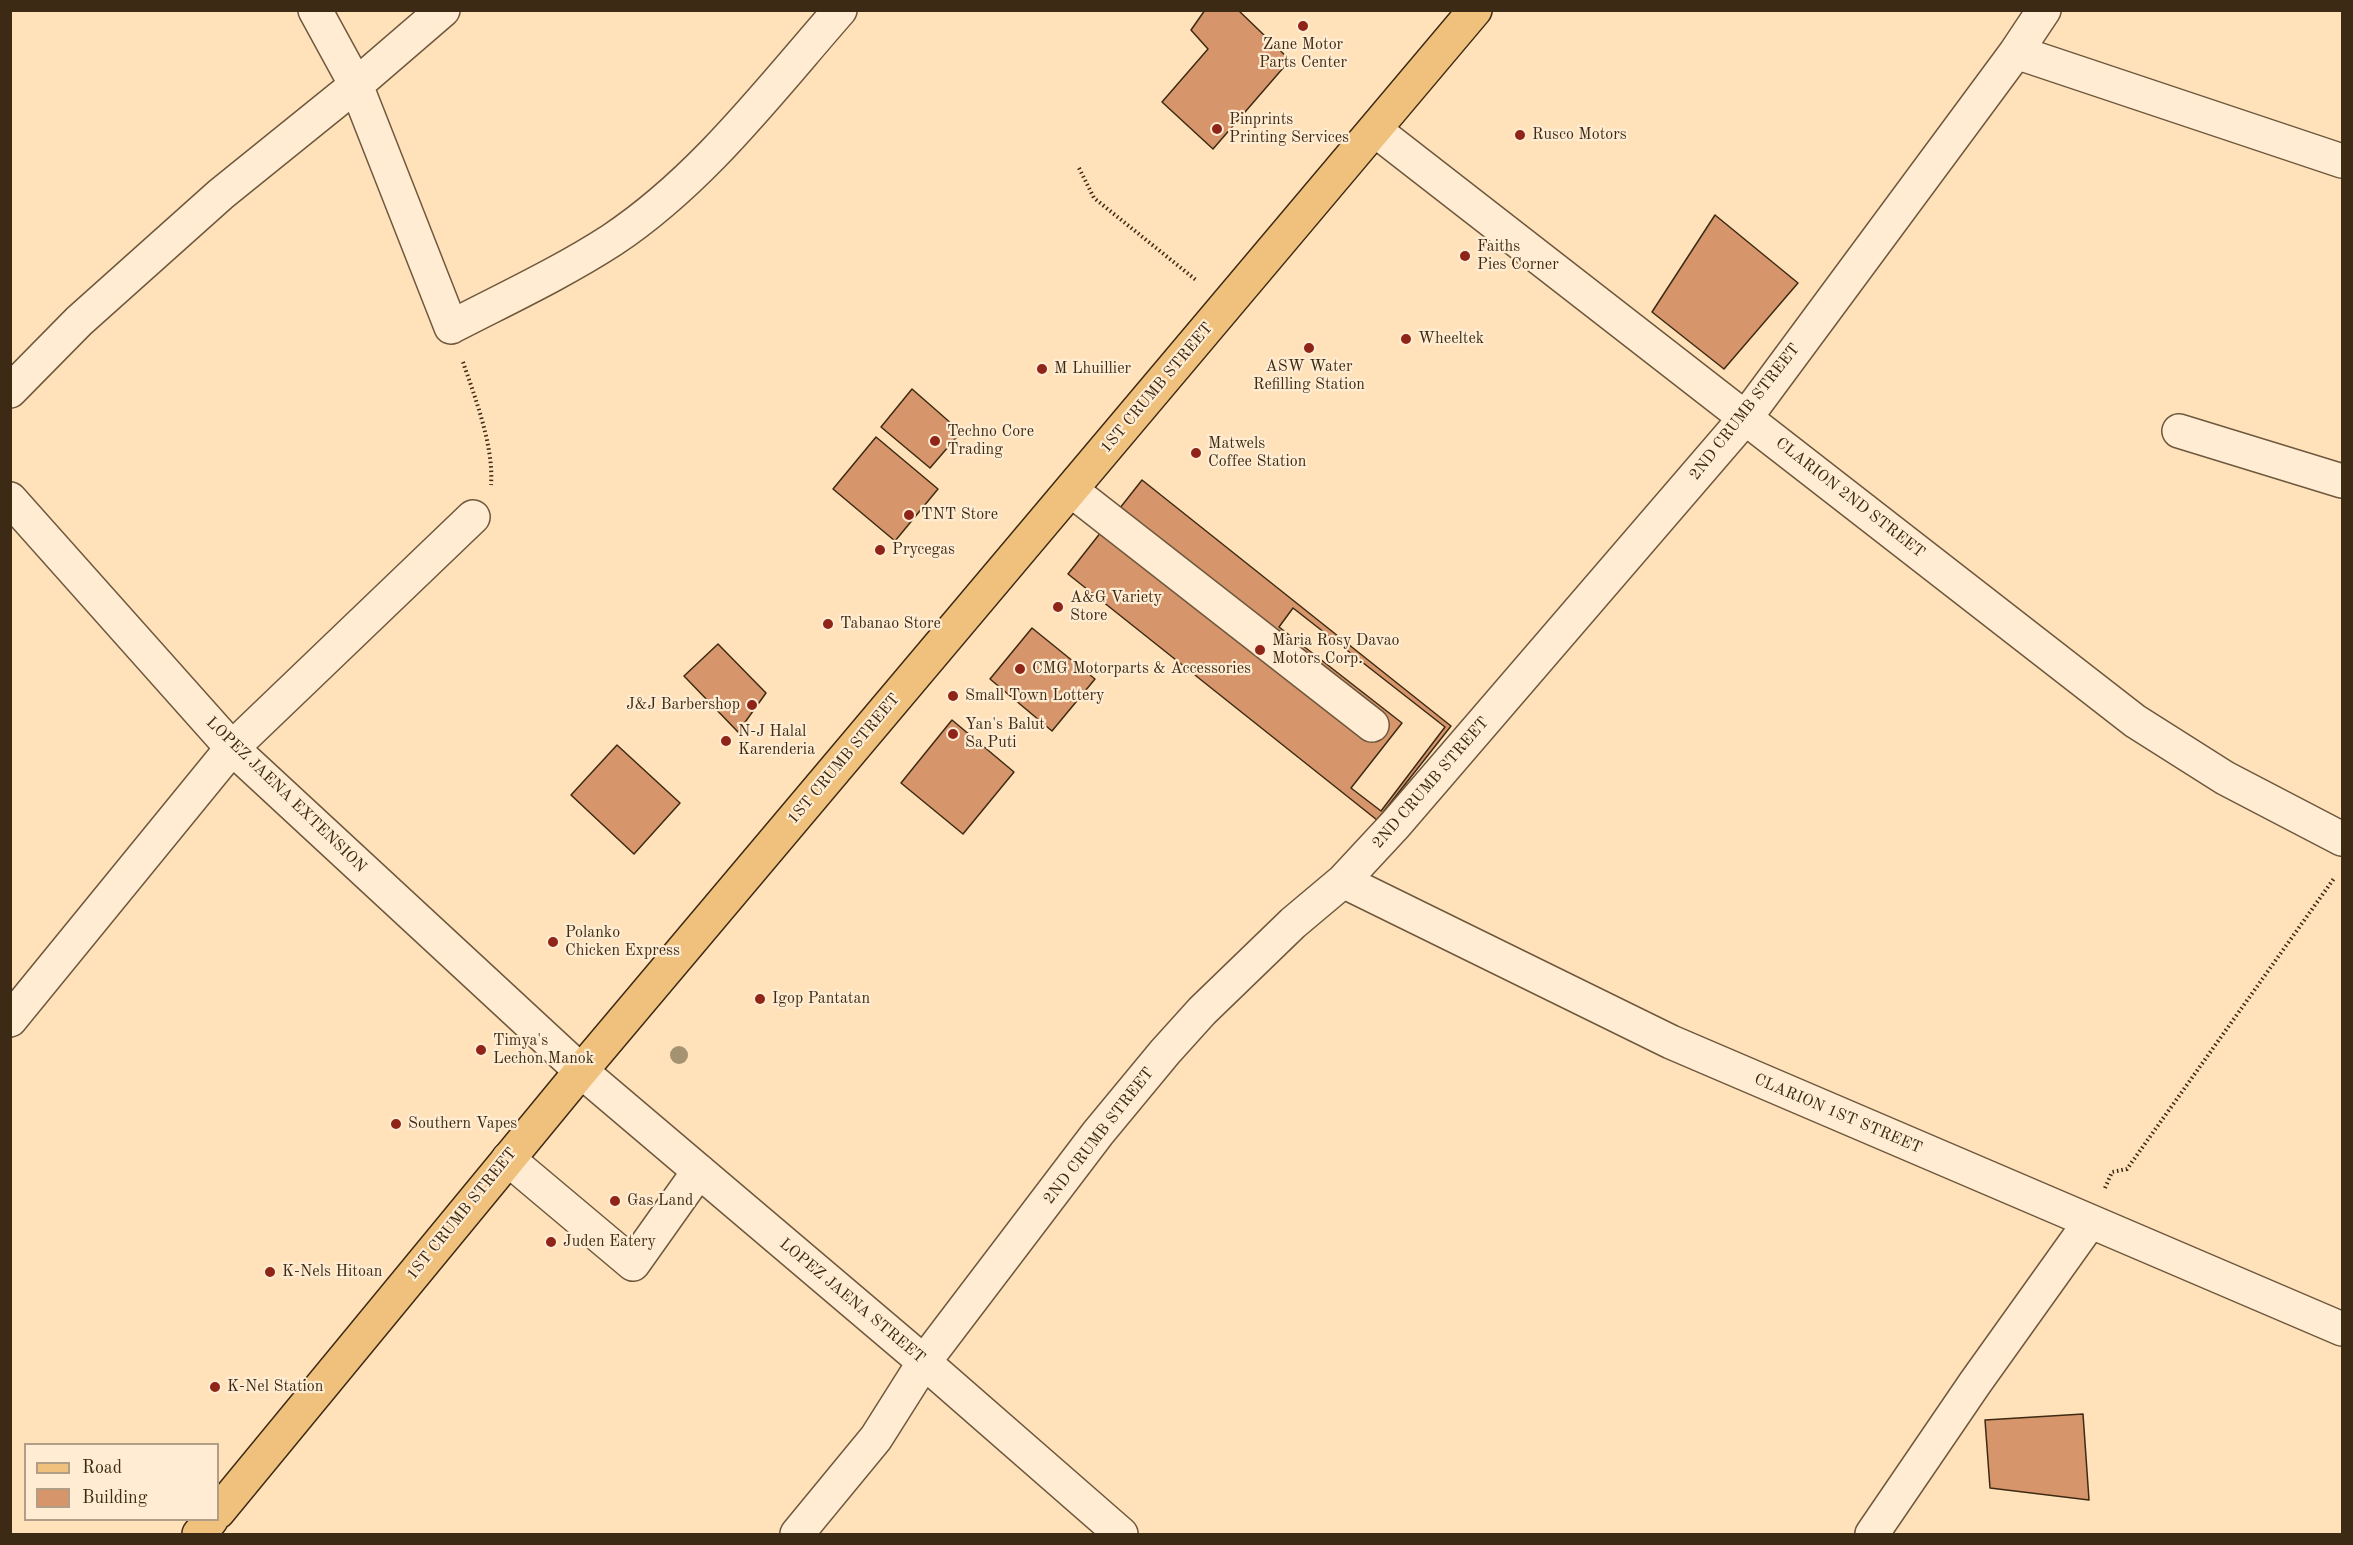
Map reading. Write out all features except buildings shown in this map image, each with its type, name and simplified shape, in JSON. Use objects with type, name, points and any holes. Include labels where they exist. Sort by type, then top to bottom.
[{"type":"main road","name":"1ST CRUMB STREET","points":[[219,1511],[580,1071],[1475,10]]},
{"type":"main road","points":[[199,1534],[210,1521]]},
{"type":"street","points":[[315,10],[356,85],[451,327],[602,246],[651,210],[715,154],[840,10]]},
{"type":"street","points":[[10,391],[79,321],[221,194],[356,85],[443,10]]},
{"type":"street","name":"2ND CRUMB STREET","points":[[796,1534],[876,1438],[924,1362],[1098,1133],[1165,1052],[1202,1011],[1293,923],[1343,881],[1395,825],[1746,417],[2016,52],[2044,10]]},
{"type":"street","points":[[2016,52],[2343,161]]},
{"type":"street","name":"CLARION 2ND STREET","points":[[1375,130],[2135,721],[2225,778],[2343,839]]},
{"type":"street","points":[[2179,431],[2343,481]]},
{"type":"street","points":[[1071,490],[1372,725]]},
{"type":"street","name":"LOPEZ JAENA EXTENSION","points":[[10,499],[232,748],[580,1071]]},
{"type":"street","points":[[10,1020],[232,748],[473,517]]},
{"type":"street","name":"CLARION 1ST STREET","points":[[1343,881],[1671,1042],[2343,1329]]},
{"type":"street","name":"LOPEZ JAENA STREET","points":[[580,1071],[924,1362],[1121,1534]]},
{"type":"street","points":[[508,1160],[633,1264],[699,1171]]},
{"type":"street","points":[[1872,1534],[1975,1383],[2090,1222]]},
{"type":"path","points":[[1079,168],[1094,198],[1228,304]]},
{"type":"path","points":[[451,327],[483,426],[491,470],[488,499],[473,517]]},
{"type":"path","points":[[2090,1222],[2112,1172],[2127,1169],[2336,876]]},
{"type":"place","name":"Zane Motor Parts Center","points":[[1303,26]]},
{"type":"place","name":"Pinprints Printing Services","points":[[1217,129]]},
{"type":"place","name":"Rusco Motors","points":[[1520,135]]},
{"type":"place","name":"Faiths Pies Corner","points":[[1465,256]]},
{"type":"place","name":"Wheeltek","points":[[1406,339]]},
{"type":"place","name":"ASW Water Refilling Station","points":[[1309,348]]},
{"type":"place","name":"M Lhuillier","points":[[1042,369]]},
{"type":"place","name":"Techno Core Trading","points":[[935,441]]},
{"type":"place","name":"Matwels Coffee Station","points":[[1196,453]]},
{"type":"place","name":"TNT Store","points":[[909,515]]},
{"type":"place","name":"Prycegas","points":[[880,550]]},
{"type":"place","name":"A&G Variety Store","points":[[1058,607]]},
{"type":"place","name":"Tabanao Store","points":[[828,624]]},
{"type":"place","name":"Maria Rosy Davao Motors Corp.","points":[[1260,650]]},
{"type":"place","name":"CMG Motorparts & Accessories","points":[[1020,669]]},
{"type":"place","name":"Small Town Lottery","points":[[953,696]]},
{"type":"place","name":"J&J Barbershop","points":[[752,705]]},
{"type":"place","name":"Yan's Balut Sa Puti","points":[[953,734]]},
{"type":"place","name":"N-J Halal Karenderia","points":[[726,741]]},
{"type":"place","name":"Polanko Chicken Express","points":[[553,942]]},
{"type":"place","name":"Igop Pantatan","points":[[760,999]]},
{"type":"place","name":"Timya's Lechon Manok","points":[[481,1050]]},
{"type":"place","name":"Southern Vapes","points":[[396,1124]]},
{"type":"place","name":"Gas Land","points":[[615,1201]]},
{"type":"place","name":"Juden Eatery","points":[[551,1242]]},
{"type":"place","name":"K-Nels Hitoan","points":[[270,1272]]},
{"type":"place","name":"K-Nel Station","points":[[215,1387]]}]
